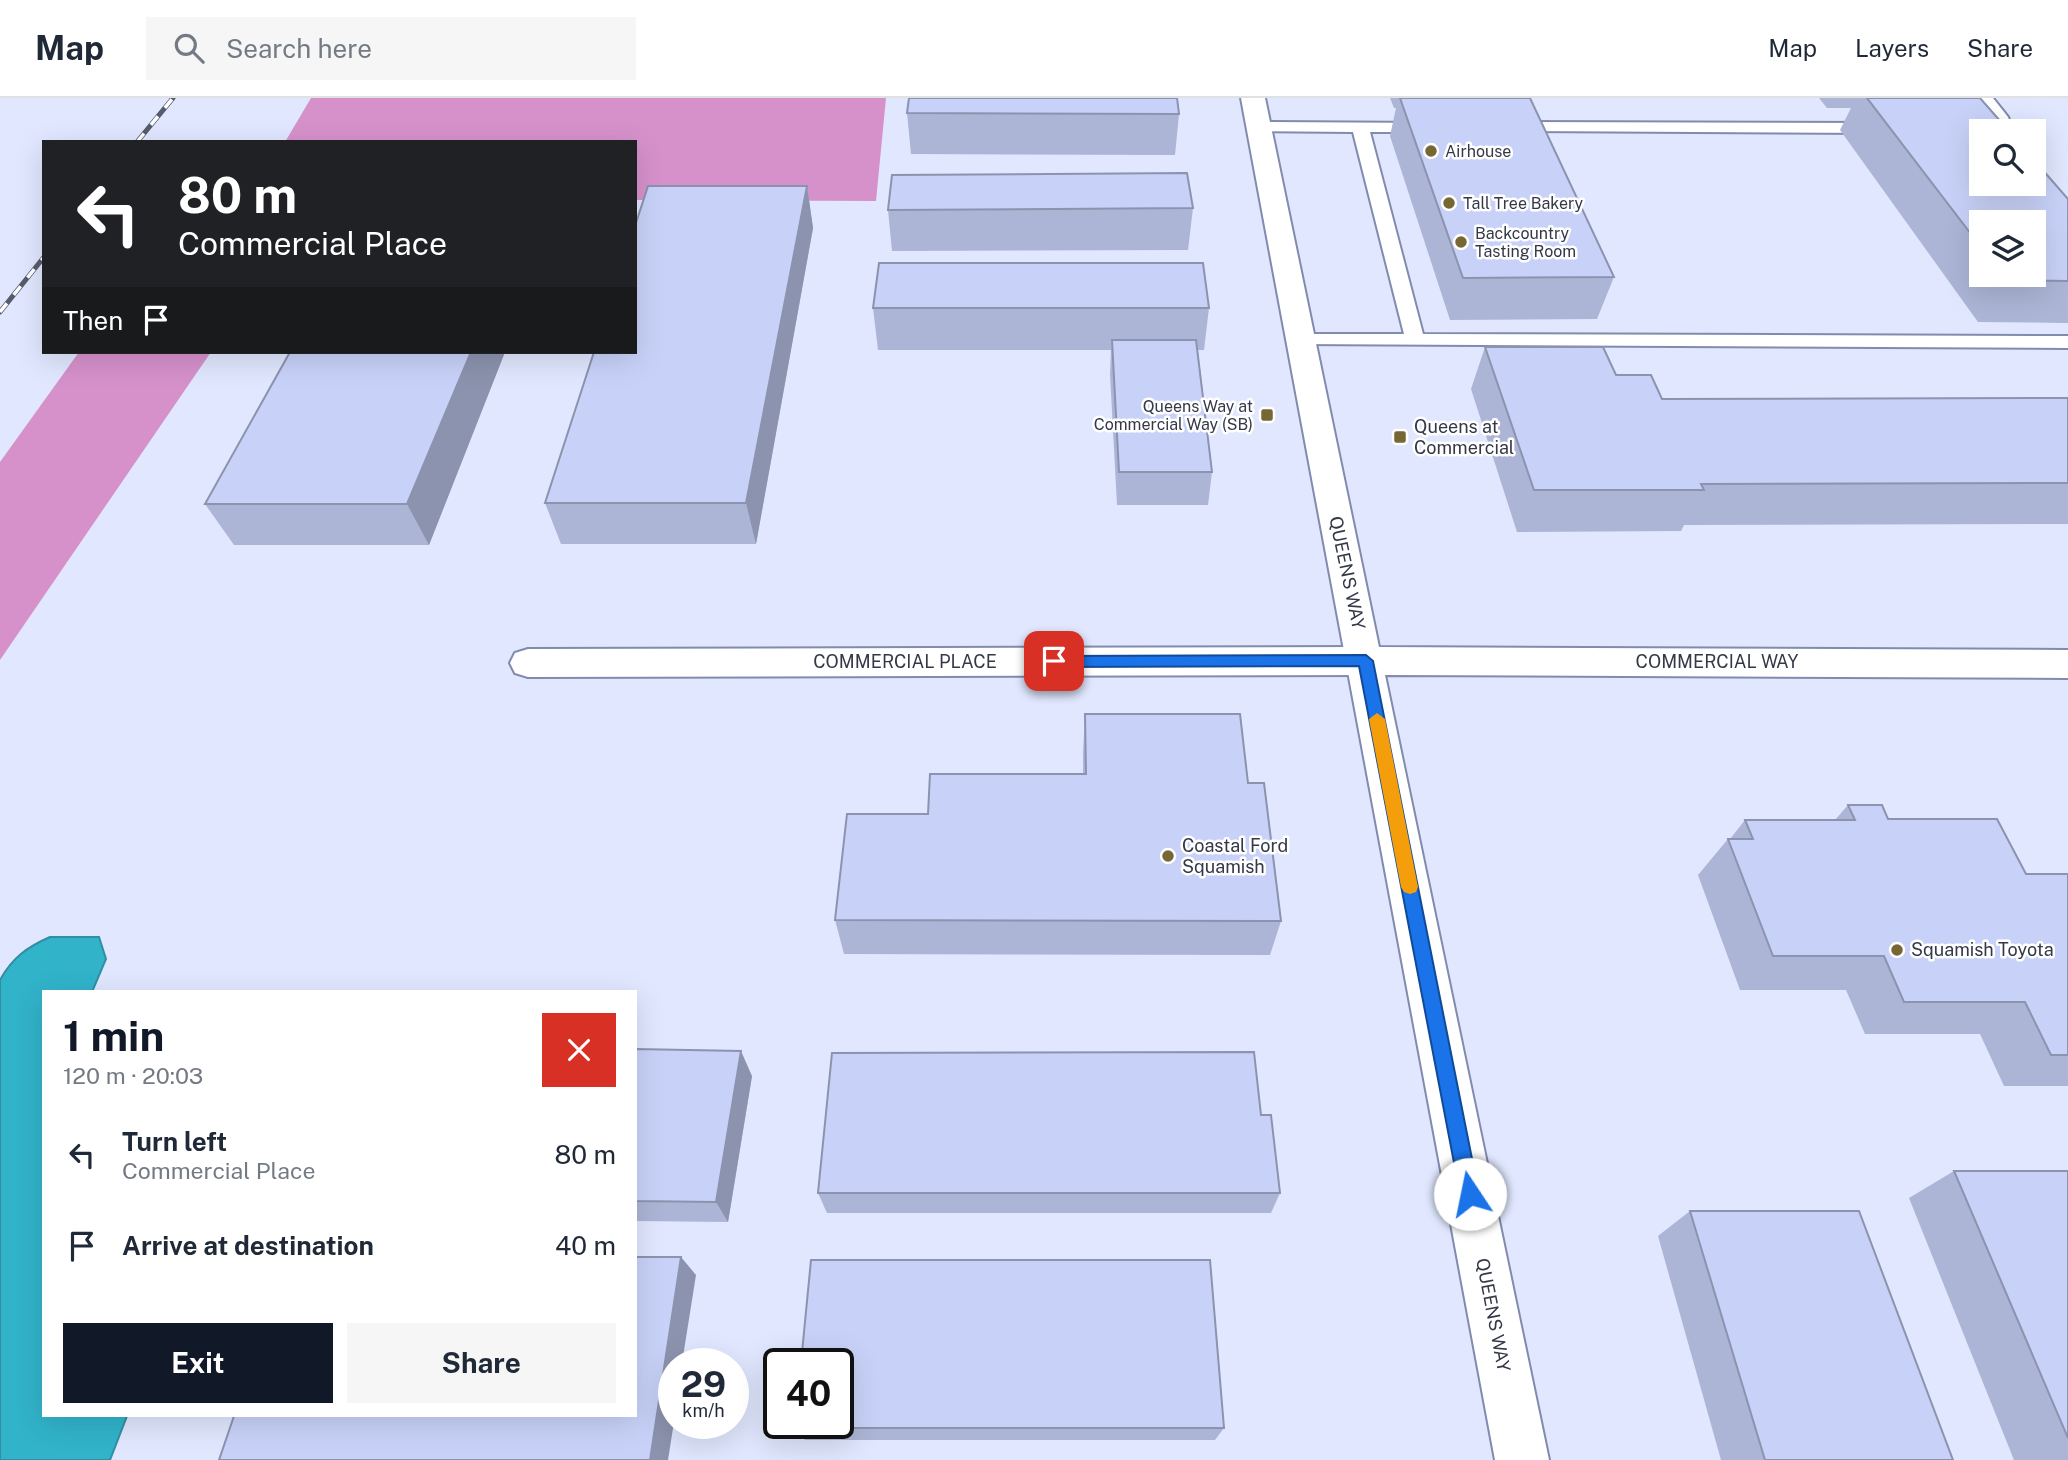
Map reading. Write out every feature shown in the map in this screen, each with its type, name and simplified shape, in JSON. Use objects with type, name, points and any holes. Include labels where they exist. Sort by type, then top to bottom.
[{"type":"street","name":"QUEENS WAY","points":[[1253,98],[1522,1460]]},
{"type":"street","name":"COMMERCIAL PLACE","points":[[528,663],[1366,661]]},
{"type":"street","name":"COMMERCIAL WAY","points":[[1366,661],[2068,664]]},
{"type":"lane","points":[[1984,98],[2000,119]]},
{"type":"lane","points":[[1259,127],[1440,127]]},
{"type":"lane","points":[[1360,127],[1415,340]]},
{"type":"lane","points":[[1493,127],[1893,128]]},
{"type":"lane","points":[[1300,340],[2068,342]]},
{"type":"shaded area","points":[[311,98],[886,98],[876,201],[637,200],[637,140],[286,140]]},
{"type":"shaded area","points":[[78,354],[210,354],[0,660],[0,462]]},
{"type":"water","points":[[50,937],[99,937],[106,959],[93,990],[42,990],[42,1417],[127,1417],[110,1460],[0,1460],[0,980],[10,965],[34,945]]},
{"type":"building","points":[[909,98],[1177,98],[1179,114],[907,113]]},
{"type":"building","points":[[1400,98],[1530,98],[1614,277],[1463,278]]},
{"type":"building","points":[[1867,98],[1980,98],[1998,119],[1969,119],[1969,196],[2046,196],[2046,174],[2068,199],[2068,281],[2046,281],[2046,210],[1969,210],[1969,231]]},
{"type":"building","points":[[1187,173],[1193,208],[888,210],[892,175]]},
{"type":"building","points":[[648,186],[807,186],[746,503],[545,503],[593,354],[637,354],[637,220]]},
{"type":"building","points":[[879,263],[1203,263],[1209,308],[873,308]]},
{"type":"building","points":[[1112,340],[1196,340],[1212,472],[1119,472]]},
{"type":"building","points":[[1485,347],[1603,347],[1616,375],[1651,375],[1662,399],[2068,398],[2068,483],[1701,484],[1704,490],[1534,490]]},
{"type":"building","points":[[289,354],[470,354],[407,504],[205,504]]},
{"type":"building","points":[[1085,714],[1240,714],[1248,783],[1264,783],[1281,921],[835,920],[847,814],[928,814],[930,774],[1086,774]]},
{"type":"building","name":"Squamish Toyota","points":[[1848,805],[1882,805],[1888,819],[1997,819],[2026,874],[2068,874],[2068,1055],[2051,1055],[2025,1002],[1904,1002],[1884,956],[1773,956],[1728,839],[1753,839],[1745,820],[1855,820]]},
{"type":"building","points":[[637,1049],[741,1051],[716,1202],[637,1201]]},
{"type":"building","points":[[1254,1052],[1261,1115],[1271,1115],[1280,1193],[818,1193],[832,1053]]},
{"type":"building","points":[[1954,1171],[2068,1171],[2068,1438]]},
{"type":"building","points":[[1690,1211],[1859,1211],[1953,1460],[1765,1460]]},
{"type":"building","points":[[637,1257],[681,1257],[667,1348],[658,1348],[658,1408],[650,1460],[219,1460],[234,1417],[637,1417]]},
{"type":"building","points":[[811,1260],[1210,1260],[1224,1428],[854,1428],[854,1348],[802,1348]]},
{"type":"railway","points":[[139,140],[173,98]]},
{"type":"railway","points":[[0,312],[42,260]]},
{"type":"slow traffic","points":[[1377,719],[1410,887]]},
{"type":"place","name":"Airhouse","points":[[1431,151]]},
{"type":"place","name":"Tall Tree Bakery","points":[[1449,203]]},
{"type":"place","name":"Backcountry Tasting Room","points":[[1461,242]]},
{"type":"place","name":"Queens Way at Commercial Way (SB)","points":[[1267,415]]},
{"type":"place","name":"Queens at Commercial","points":[[1400,437]]},
{"type":"place","name":"Coastal Ford Squamish","points":[[1168,856]]},
{"type":"place","name":"Squamish Toyota","points":[[1897,950]]},
{"type":"route","points":[[1054,661],[1366,661],[1470,1194]]}]
